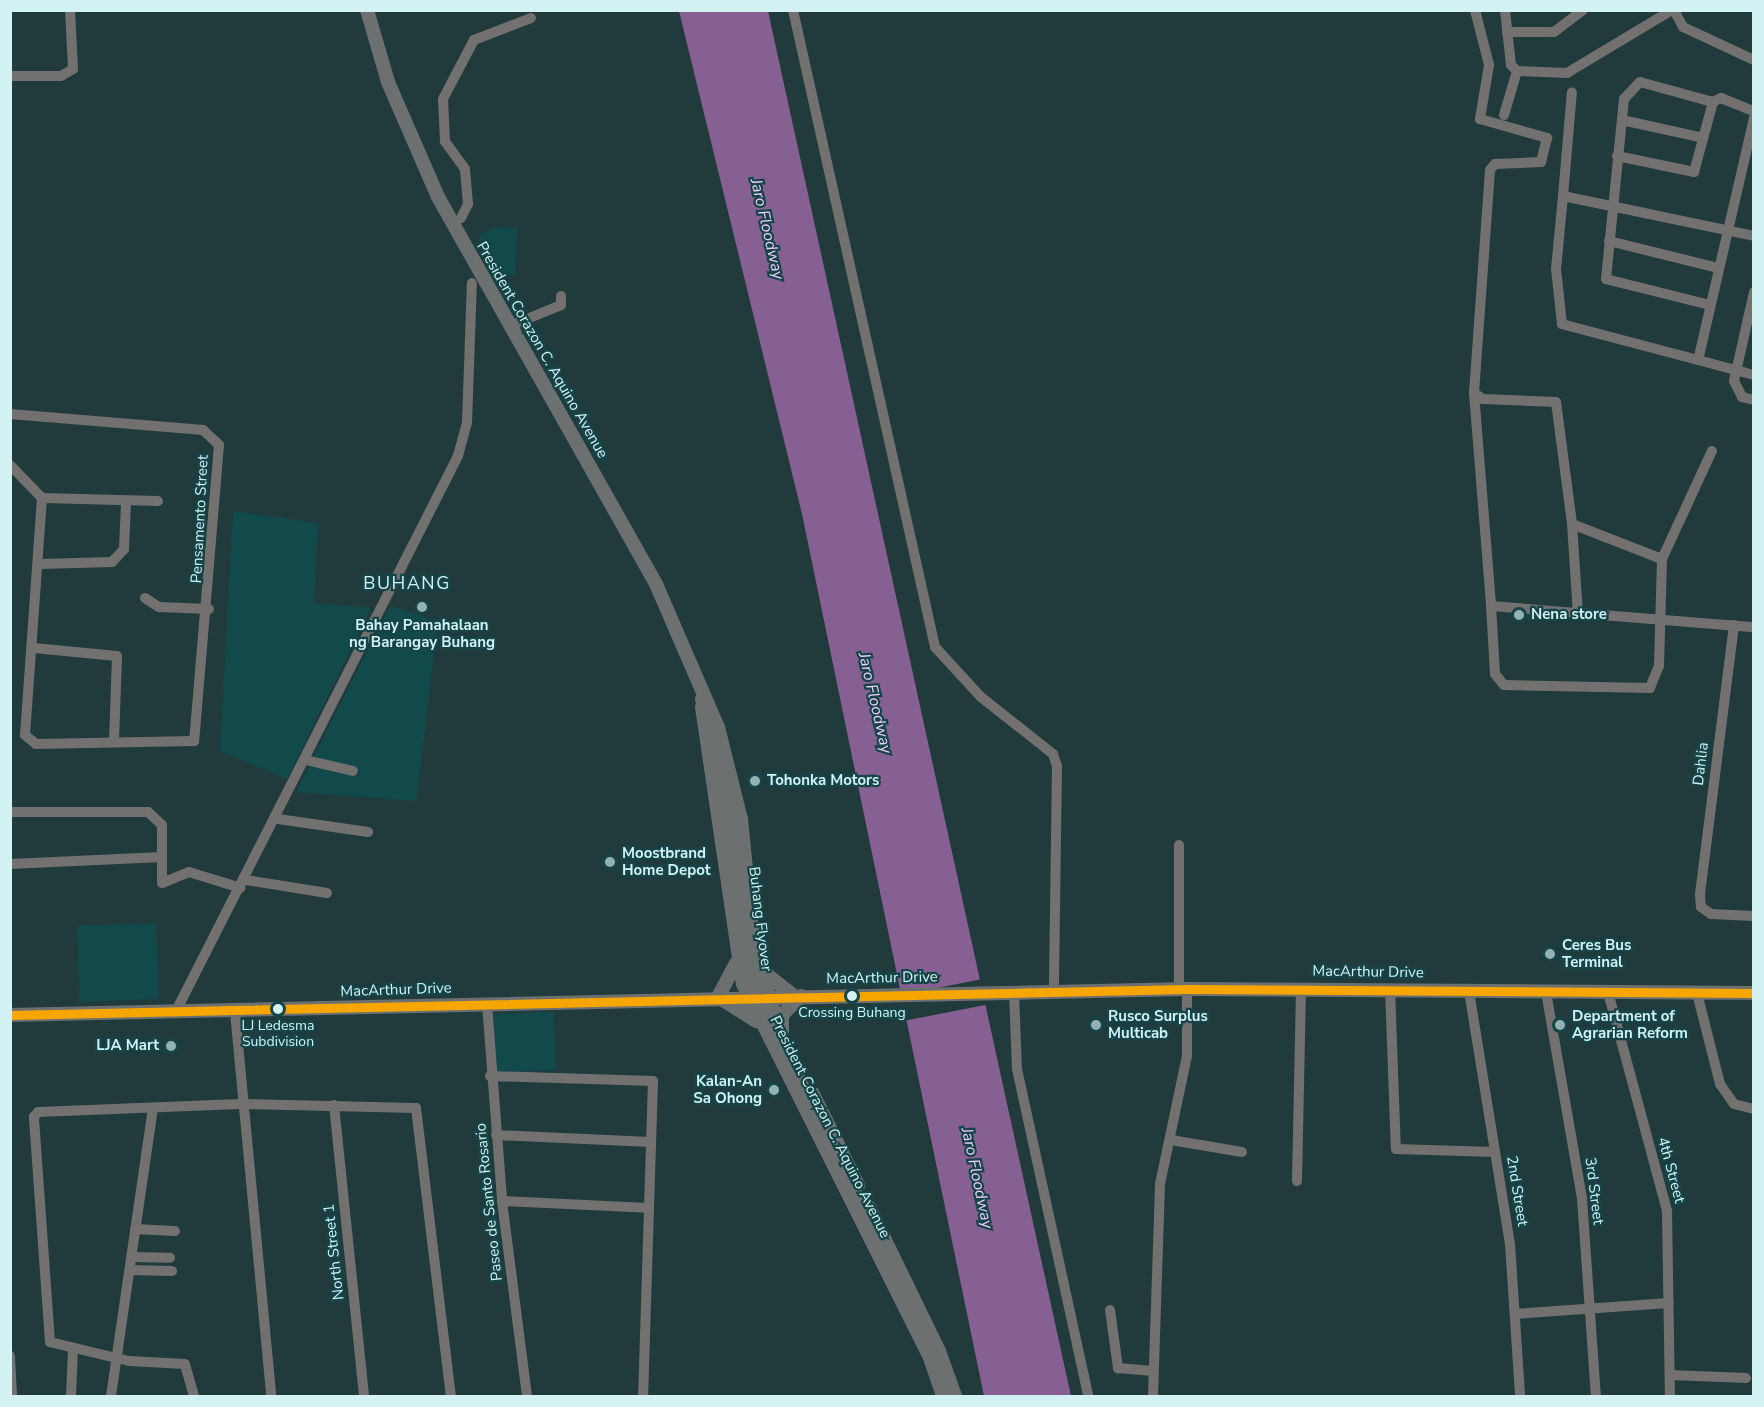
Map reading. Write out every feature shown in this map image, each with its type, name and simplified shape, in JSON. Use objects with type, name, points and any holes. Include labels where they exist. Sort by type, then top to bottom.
[{"type":"main road","name":"President Corazon C. Aquino Avenue","points":[[367,10],[388,82],[462,245],[656,584],[702,699],[718,727],[735,787],[758,966],[784,1036],[913,1312],[943,1396]]},
{"type":"main road","points":[[461,218],[462,245],[471,283]]},
{"type":"main road","name":"President Corazon C. Aquino Avenue","points":[[702,699],[702,731],[721,817],[737,959],[748,997],[760,1026],[913,1312]]},
{"type":"main road","name":"Buhang Flyover","points":[[702,699],[728,800],[754,988],[903,1292]]},
{"type":"main road","points":[[737,959],[734,976],[718,997],[760,1026]]},
{"type":"main road","points":[[758,966],[797,996],[782,1015],[784,1036]]},
{"type":"main road","name":"MacArthur Drive","points":[[10,1015],[1054,990],[1301,988],[1754,993]]},
{"type":"main road","name":"President Corazon C. Aquino Avenue","points":[[903,1292],[955,1396]]},
{"type":"street","points":[[10,76],[61,75],[73,69],[70,10]]},
{"type":"street","points":[[793,10],[935,647],[981,697],[1053,754],[1057,766],[1054,990]]},
{"type":"street","points":[[1475,10],[1489,65],[1480,119],[1547,138],[1541,162],[1495,164],[1490,170],[1474,393],[1495,674],[1504,685],[1526,688],[1650,688],[1659,666],[1662,559],[1712,451]]},
{"type":"street","points":[[1505,10],[1506,56],[1517,71]]},
{"type":"street","points":[[1507,32],[1554,32],[1583,10]]},
{"type":"street","points":[[1517,71],[1567,73],[1673,10],[1683,27],[1754,60]]},
{"type":"street","points":[[461,218],[468,204],[465,170],[444,141],[443,99],[474,40],[531,18]]},
{"type":"street","points":[[1504,115],[1517,71]]},
{"type":"street","points":[[1710,305],[1606,279],[1624,99],[1640,82],[1713,102],[1721,98],[1754,111]]},
{"type":"street","points":[[1572,92],[1556,269],[1562,324],[1754,375]]},
{"type":"street","points":[[1617,156],[1694,172],[1713,102]]},
{"type":"street","points":[[1698,360],[1754,118]]},
{"type":"street","points":[[1622,120],[1703,138]]},
{"type":"street","points":[[1563,195],[1754,236]]},
{"type":"street","points":[[1609,241],[1718,268]]},
{"type":"street","points":[[175,1012],[278,819],[306,760],[416,548],[464,441],[471,283]]},
{"type":"street","points":[[1754,292],[1750,321],[1736,370],[1737,390],[1754,400]]},
{"type":"street","points":[[510,326],[561,305],[561,296]]},
{"type":"street","points":[[1474,393],[1483,399],[1549,398],[1560,406],[1578,614]]},
{"type":"street","name":"Pensamento Street","points":[[10,414],[203,430],[213,436],[220,466],[197,738],[190,743],[114,741]]},
{"type":"street","points":[[10,465],[42,498],[126,502],[158,501]]},
{"type":"street","points":[[34,648],[117,656],[114,741],[29,741],[25,735],[34,648],[42,498]]},
{"type":"street","points":[[39,564],[112,562],[124,549],[126,502]]},
{"type":"street","points":[[1572,524],[1662,559]]},
{"type":"street","points":[[145,598],[159,607],[209,609]]},
{"type":"street","points":[[1491,606],[1754,627]]},
{"type":"street","name":"Dahlia","points":[[1734,625],[1701,907],[1711,914],[1754,916]]},
{"type":"street","points":[[306,760],[353,771]]},
{"type":"street","points":[[10,812],[148,812],[162,825],[162,883],[190,867],[244,884],[327,893]]},
{"type":"street","points":[[278,819],[368,832]]},
{"type":"street","points":[[1153,1396],[1161,1184],[1187,1056],[1179,845]]},
{"type":"street","points":[[10,864],[162,857]]},
{"type":"street","points":[[1297,1181],[1301,988]]},
{"type":"street","points":[[1390,989],[1396,1149],[1495,1152]]},
{"type":"street","name":"2nd Street","points":[[1469,991],[1495,1152],[1515,1314],[1520,1396]]},
{"type":"street","points":[[1011,992],[1017,1069],[1088,1396]]},
{"type":"street","name":"3rd Street","points":[[1545,992],[1582,1198],[1596,1396]]},
{"type":"street","name":"4th Street","points":[[1608,992],[1666,1204],[1670,1396]]},
{"type":"street","points":[[1697,993],[1720,1084],[1734,1104],[1754,1110]]},
{"type":"street","name":"Paseo de Santo Rosario","points":[[487,1004],[490,1077],[502,1201],[527,1396]]},
{"type":"street","points":[[235,1011],[240,1104],[271,1396]]},
{"type":"street","points":[[490,1077],[650,1078],[651,1142],[643,1396]]},
{"type":"street","points":[[194,1396],[185,1365],[117,1359],[73,1350],[57,1346],[47,1333],[34,1117],[43,1111],[153,1109],[240,1104],[409,1104],[420,1118],[450,1396]]},
{"type":"street","name":"North Street 1","points":[[334,1105],[364,1396]]},
{"type":"street","points":[[111,1396],[153,1109]]},
{"type":"street","points":[[496,1135],[651,1142]]},
{"type":"street","points":[[1171,1140],[1242,1152]]},
{"type":"street","points":[[502,1201],[648,1208]]},
{"type":"street","points":[[135,1229],[175,1231]]},
{"type":"street","points":[[131,1257],[170,1258]]},
{"type":"street","points":[[130,1270],[172,1271]]},
{"type":"street","points":[[1515,1314],[1669,1303]]},
{"type":"street","points":[[1110,1310],[1118,1368],[1153,1371]]},
{"type":"street","points":[[71,1396],[73,1350]]},
{"type":"street","points":[[10,1356],[12,1396]]},
{"type":"street","points":[[1670,1376],[1746,1378]]},
{"type":"shaded area","points":[[494,227],[517,228],[515,275],[501,275],[478,236]]},
{"type":"shaded area","points":[[233,511],[318,523],[314,603],[371,608],[287,779],[220,751]]},
{"type":"shaded area","points":[[390,606],[438,621],[416,801],[296,792]]},
{"type":"shaded area","points":[[156,923],[159,999],[80,1002],[77,926]]},
{"type":"shaded area","points":[[554,1012],[556,1070],[495,1072],[493,1014]]},
{"type":"water","name":"Jaro Floodway","points":[[679,11],[768,11],[1071,1396],[984,1396],[802,514]]},
{"type":"pier","points":[[983,979],[988,1005],[901,1022],[896,996]]},
{"type":"transit line","points":[[10,1015],[1187,989],[1754,993]]},
{"type":"place","name":"Bahay Pamahalaan ng Barangay Buhang","points":[[422,607]]},
{"type":"place","name":"Nena store","points":[[1519,615]]},
{"type":"place","name":"Tohonka Motors","points":[[755,781]]},
{"type":"place","name":"Moostbrand Home Depot","points":[[610,862]]},
{"type":"place","name":"Ceres Bus Terminal","points":[[1550,954]]},
{"type":"place","name":"Crossing Buhang","points":[[852,996]]},
{"type":"place","name":"LJ Ledesma Subdivision","points":[[278,1009]]},
{"type":"place","name":"Rusco Surplus Multicab","points":[[1096,1025]]},
{"type":"place","name":"Department of Agrarian Reform","points":[[1560,1025]]},
{"type":"place","name":"LJA Mart","points":[[171,1046]]},
{"type":"place","name":"Kalan-An Sa Ohong","points":[[774,1090]]},
{"type":"district","name":"BUHANG","points":[[407,583]]}]
